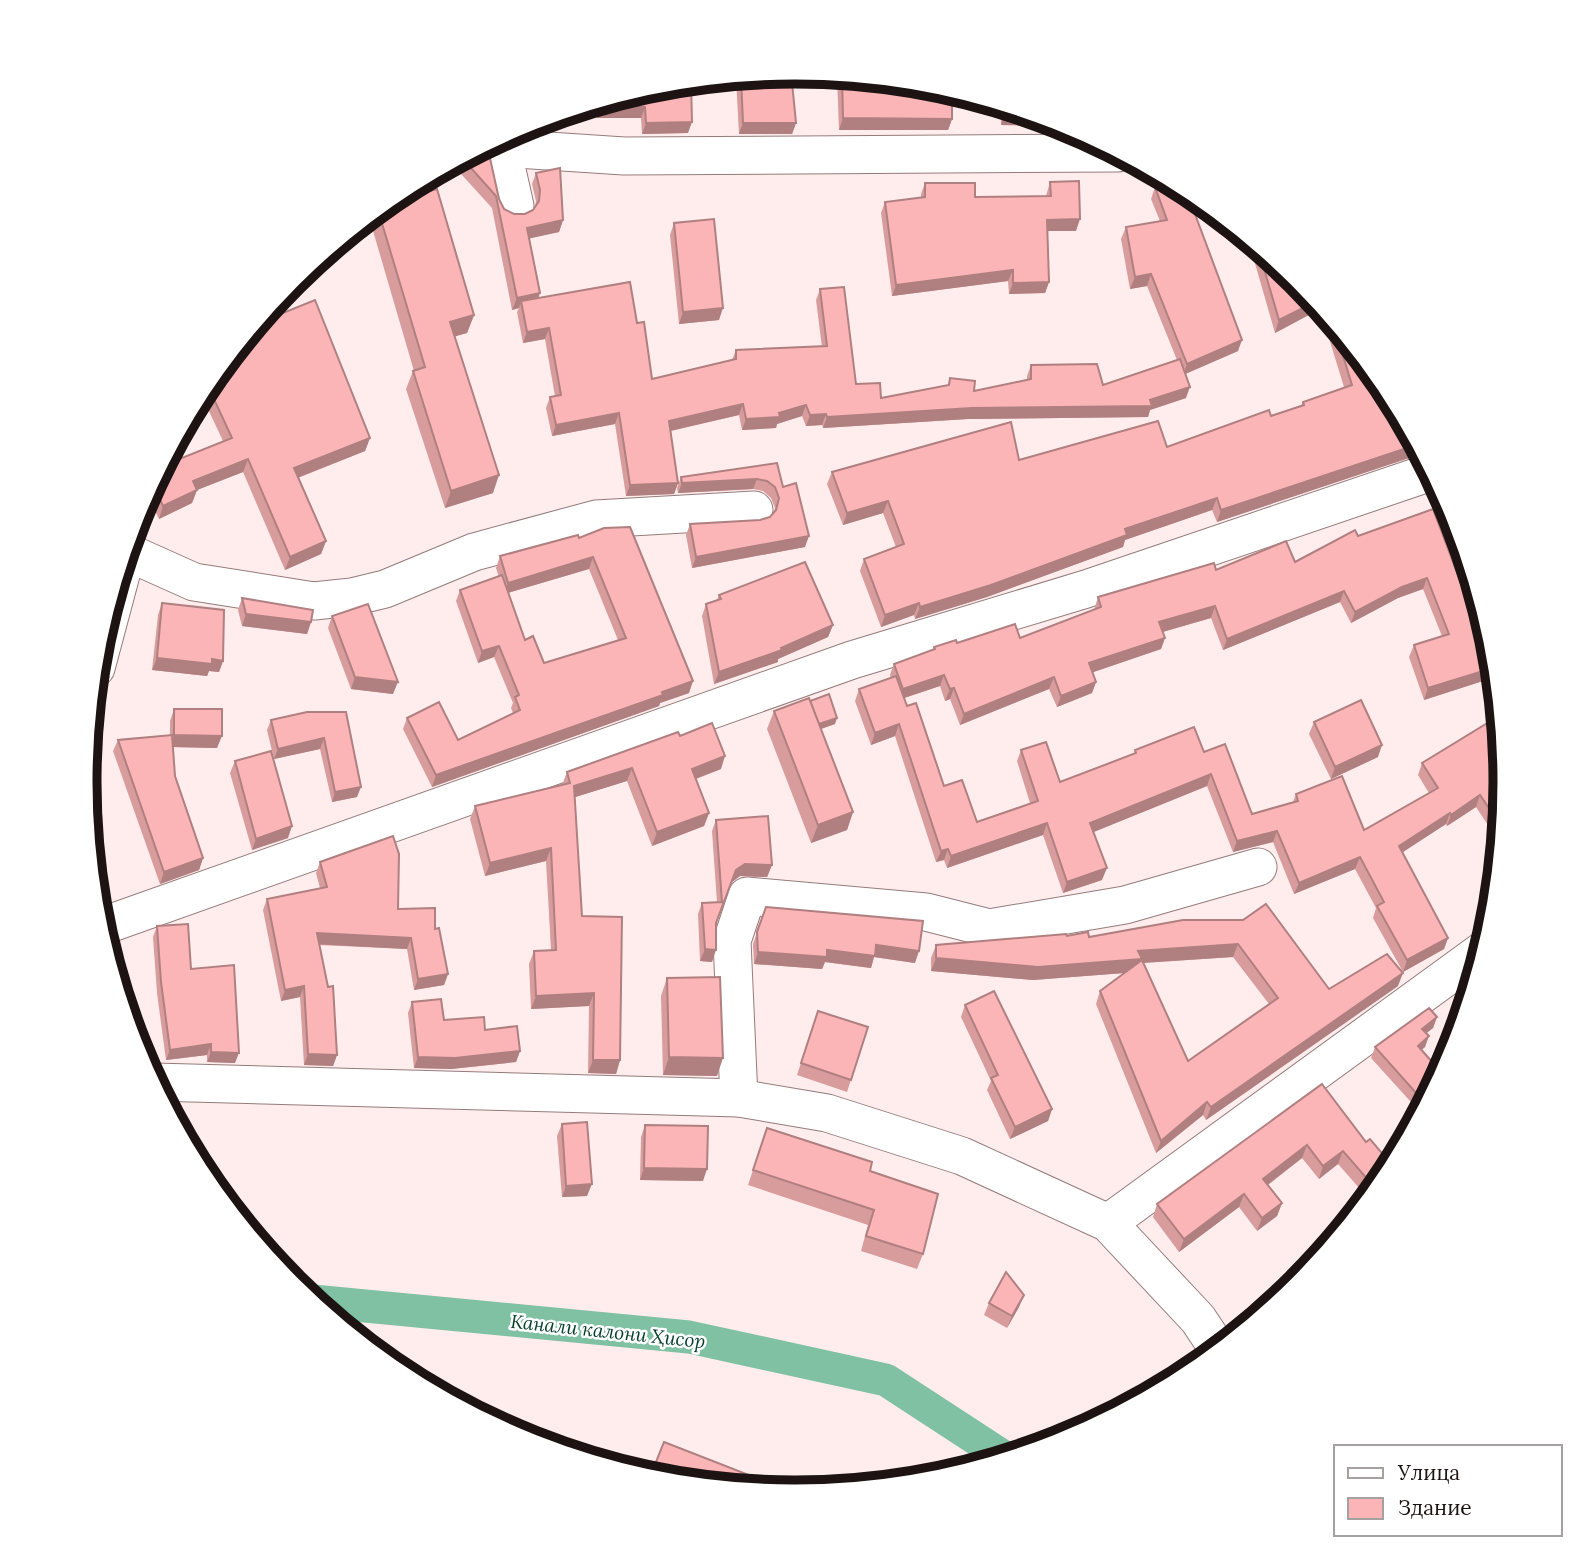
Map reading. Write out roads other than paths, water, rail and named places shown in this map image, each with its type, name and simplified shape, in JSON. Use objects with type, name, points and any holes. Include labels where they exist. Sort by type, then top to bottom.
[{"type":"street","points":[[508,146],[625,156],[1098,153]]},
{"type":"street","points":[[499,150],[515,206]]},
{"type":"street","points":[[111,923],[852,660],[1086,589],[1422,475]]},
{"type":"street","points":[[135,556],[194,582],[314,601],[352,597],[385,589],[474,552],[596,519],[754,510]]},
{"type":"street","points":[[739,1098],[732,941],[747,895],[926,912],[989,928],[1125,905],[1258,867]]},
{"type":"street","points":[[1108,1223],[1470,960]]},
{"type":"street","points":[[165,1082],[739,1098],[827,1113],[962,1156],[1108,1223],[1198,1319],[1213,1341]]},
{"type":"waterway","name":"Канали калони Ҳисор","points":[[330,1303],[689,1337],[886,1380],[994,1451]]}]
